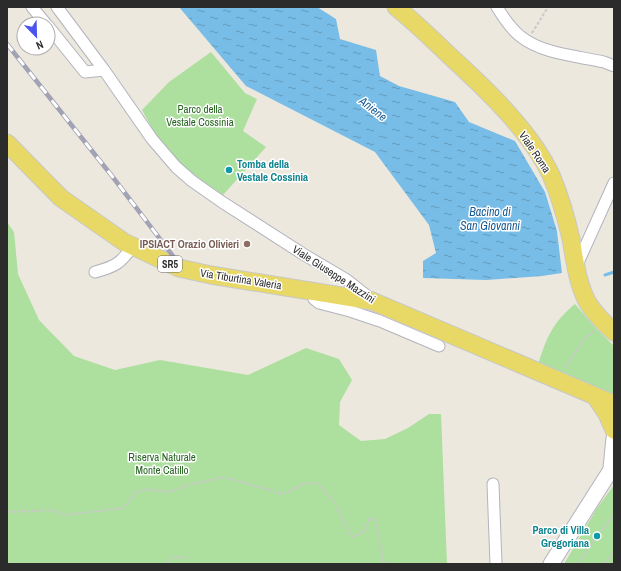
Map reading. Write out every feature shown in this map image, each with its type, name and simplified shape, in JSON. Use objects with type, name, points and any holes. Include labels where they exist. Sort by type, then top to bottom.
[{"type":"main road","name":"Viale Roma","points":[[396,7],[420,26],[477,82],[502,108],[535,148],[546,166],[558,192],[568,227],[579,282],[588,302],[601,319],[614,332]]},
{"type":"main road","name":"Via Tiburtina Valeria","points":[[7,143],[61,198],[124,242],[180,268],[211,275],[312,290],[372,301]]},
{"type":"main road","name":"Viale Giuseppe Mazzini","points":[[372,301],[614,404]]},
{"type":"main road","points":[[595,396],[607,414],[614,430]]},
{"type":"main road","points":[[551,564],[613,467],[614,438]]},
{"type":"street","points":[[32,7],[40,16]]},
{"type":"street","name":"Viale Giuseppe Mazzini","points":[[57,7],[104,70],[158,148],[187,177],[222,202],[303,254],[347,280],[372,301]]},
{"type":"street","points":[[497,7],[514,31],[527,41],[558,53],[604,62],[614,66]]},
{"type":"street","points":[[56,36],[85,72],[104,70]]},
{"type":"street","points":[[576,268],[614,183]]},
{"type":"street","points":[[95,272],[119,263],[132,246]]},
{"type":"street","points":[[312,290],[314,299],[319,303],[380,321],[439,346]]},
{"type":"street","points":[[493,484],[496,564]]},
{"type":"path","points":[[527,41],[548,7]]},
{"type":"path","points":[[558,380],[582,341]]},
{"type":"path","points":[[7,512],[53,510],[64,515],[123,508],[135,493],[147,489],[169,492],[192,484],[224,477],[283,494],[306,484],[318,484],[333,501],[352,537],[365,531],[369,519],[375,518],[377,536],[381,547],[383,561],[390,564]]},
{"type":"path","points":[[579,564],[614,512]]},
{"type":"path","points":[[606,564],[614,550]]},
{"type":"path","points":[[164,564],[172,557],[188,558]]},
{"type":"green space","name":"Parco della Vestale Cossinia","points":[[211,52],[245,93],[257,99],[243,131],[266,147],[223,195],[179,162],[164,146],[142,110],[169,82]]},
{"type":"green space","name":"Riserva Naturale Monte Catillo","points":[[7,222],[14,232],[18,274],[39,320],[74,356],[115,370],[160,360],[248,375],[306,348],[339,359],[352,380],[340,402],[339,425],[361,441],[385,439],[408,428],[429,414],[441,414],[447,564],[7,564]]},
{"type":"green space","points":[[575,304],[614,346],[614,397],[538,365],[551,331],[561,317]]},
{"type":"green space","name":"Parco di Villa Gregoriana","points":[[614,485],[614,564],[564,564],[597,508]]},
{"type":"water","name":"Bacino di San Giovanni","points":[[179,7],[317,7],[336,19],[340,39],[376,50],[380,76],[399,86],[455,102],[469,122],[515,141],[545,192],[557,231],[562,273],[486,280],[423,278],[423,261],[436,253],[429,225],[375,152],[246,86]]},
{"type":"waterway","name":"Aniene","points":[[605,275],[614,272]]},
{"type":"railway","points":[[7,44],[112,176],[173,256]]},
{"type":"place","name":"Tomba della Vestale Cossinia","points":[[229,170]]},
{"type":"place","name":"IPSIACT Orazio Olivieri","points":[[247,244]]},
{"type":"place","name":"Parco di Villa Gregoriana","points":[[597,536]]}]
